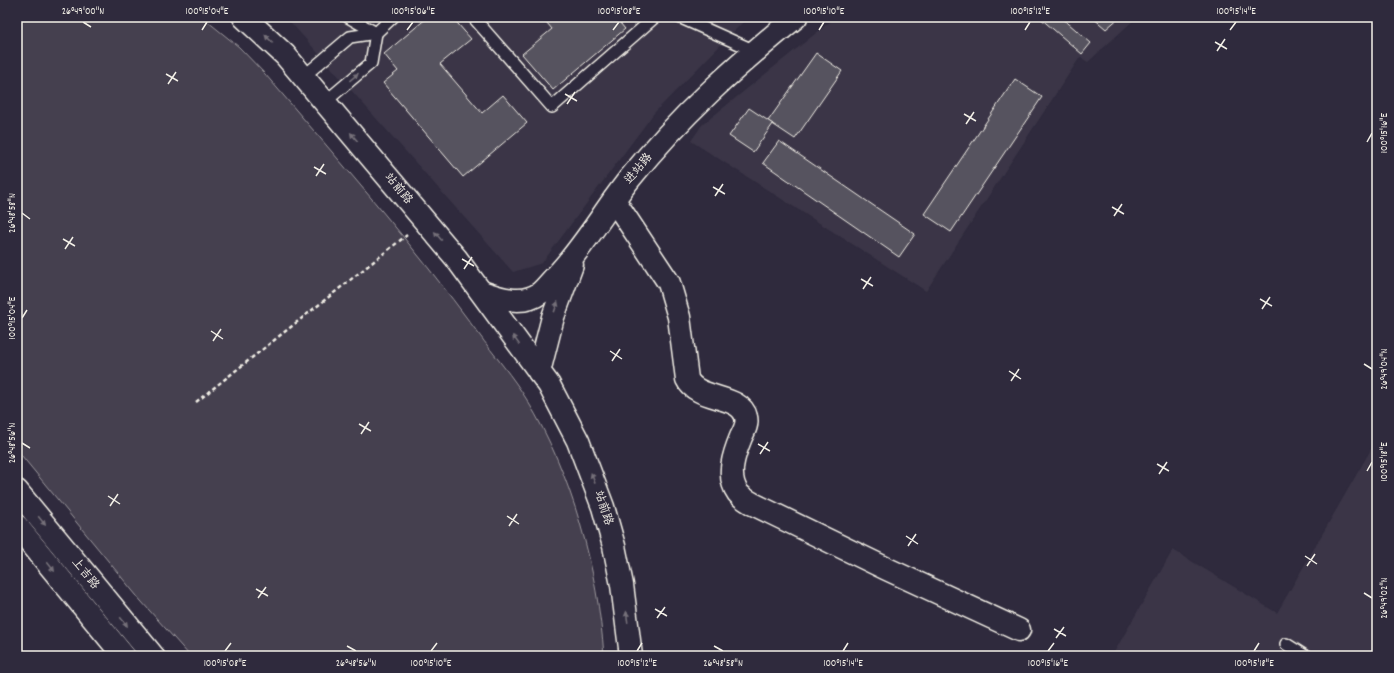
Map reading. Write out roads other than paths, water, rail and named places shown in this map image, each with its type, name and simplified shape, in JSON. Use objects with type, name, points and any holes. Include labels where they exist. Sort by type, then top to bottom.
[{"type":"street","name":"站前路","points":[[244,17],[285,56],[456,258],[549,385],[574,434],[603,507],[622,585],[630,656]]},
{"type":"street","name":"进站路","points":[[482,292],[496,297],[522,301],[539,294],[576,255],[614,200],[636,172],[689,112],[755,51],[796,17]]},
{"type":"street","points":[[614,200],[660,267],[669,284],[679,317],[690,386],[736,405],[742,410],[746,417],[746,426],[732,464],[733,480],[739,494],[752,504],[1019,630]]},
{"type":"street","points":[[539,372],[553,318],[576,255]]},
{"type":"street","name":"上吉路","points":[[17,491],[153,656]]},
{"type":"street","name":"上吉路","points":[[17,526],[124,656]]},
{"type":"lane","points":[[348,17],[376,33]]},
{"type":"lane","points":[[303,77],[350,37],[376,33],[393,17]]},
{"type":"lane","points":[[473,17],[552,107],[655,17]]},
{"type":"lane","points":[[679,17],[755,51]]},
{"type":"lane","points":[[324,102],[371,63],[376,33]]},
{"type":"lane","points":[[1286,644],[1305,656]]}]
